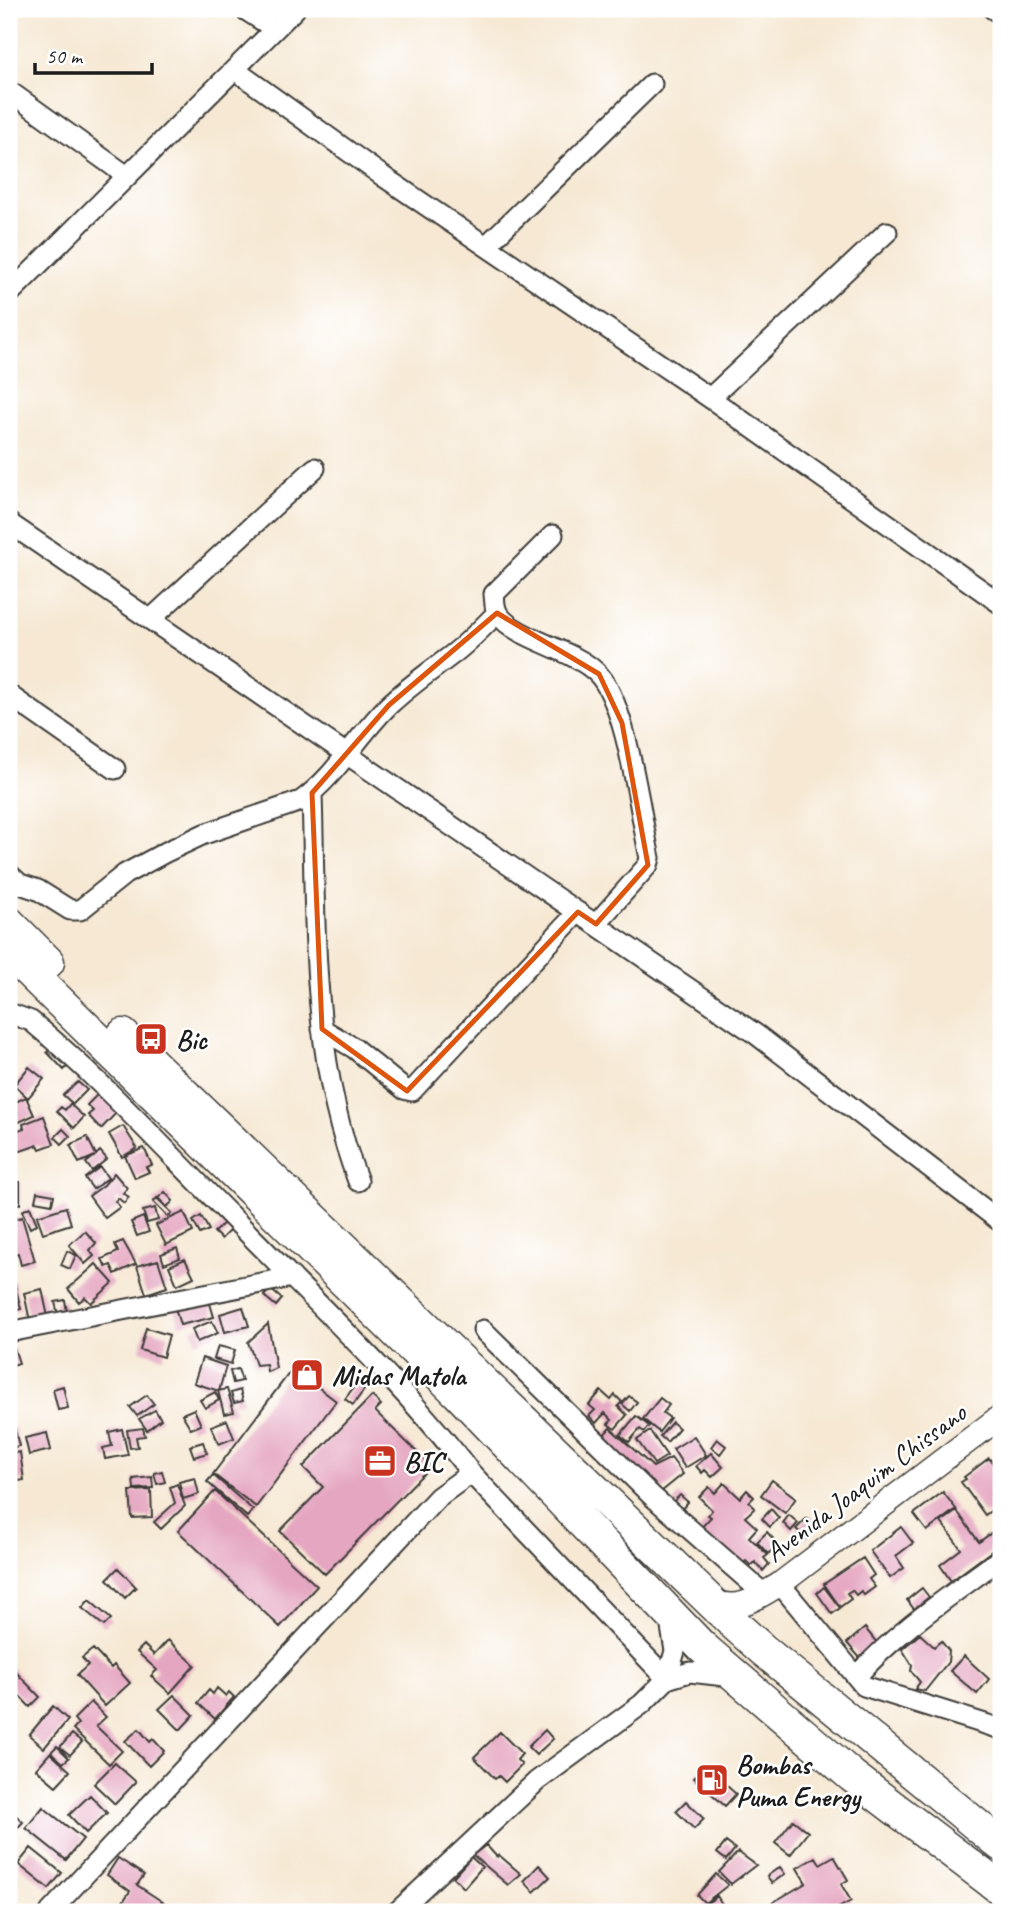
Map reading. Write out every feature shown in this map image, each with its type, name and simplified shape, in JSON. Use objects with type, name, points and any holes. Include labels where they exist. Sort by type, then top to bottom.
[{"type":"highway","points":[[9,923],[762,1650],[1001,1845]]},
{"type":"highway","points":[[9,952],[456,1391],[702,1647],[852,1776],[1001,1889]]},
{"type":"street","points":[[244,9],[275,29]]},
{"type":"street","points":[[9,294],[295,9]]},
{"type":"street","points":[[993,9],[1001,14]]},
{"type":"street","points":[[235,70],[486,246],[710,398],[1001,604]]},
{"type":"street","points":[[486,246],[652,84]]},
{"type":"street","points":[[9,91],[127,176]]},
{"type":"street","points":[[710,398],[887,232]]},
{"type":"street","points":[[150,619],[315,468]]},
{"type":"street","points":[[9,523],[757,1035],[1001,1222]]},
{"type":"street","points":[[553,536],[494,594],[497,613],[519,631],[582,660],[599,674],[622,723],[650,858],[648,865],[596,923]]},
{"type":"street","points":[[9,874],[20,884],[38,890],[70,910],[80,910],[125,874],[166,852],[204,834],[301,801],[348,756],[368,727],[389,705],[455,653],[497,613]]},
{"type":"street","points":[[9,695],[115,769]]},
{"type":"street","points":[[312,793],[316,970],[322,1029],[346,1152],[358,1181]]},
{"type":"street","points":[[322,1029],[354,1048],[404,1089],[412,1091],[578,912]]},
{"type":"street","points":[[9,1013],[31,1021],[53,1039],[140,1123],[292,1277],[411,1403],[471,1473],[667,1679]]},
{"type":"street","points":[[9,1332],[292,1277]]},
{"type":"street","points":[[483,1331],[653,1497],[772,1589],[864,1686],[1001,1729]]},
{"type":"street","name":"Avenida Joaquim Chissano","points":[[710,1601],[725,1606],[741,1605],[772,1589],[1001,1416]]},
{"type":"street","points":[[50,1912],[438,1497],[471,1473]]},
{"type":"street","points":[[857,1676],[868,1663],[1001,1558]]},
{"type":"street","name":"Avenida Joaquim Chissano","points":[[762,1650],[756,1617],[772,1589]]},
{"type":"street","points":[[667,1679],[675,1651],[669,1614]]},
{"type":"street","points":[[397,1912],[537,1782],[642,1704],[667,1679],[690,1672],[737,1678]]},
{"type":"highlighted area","points":[[497,613],[599,674],[622,723],[648,865],[596,924],[578,912],[407,1091],[322,1029],[312,793],[389,705]]},
{"type":"building","points":[[53,1047],[69,1065],[64,1070],[47,1052]]},
{"type":"building","points":[[29,1067],[44,1079],[28,1098],[14,1085]]},
{"type":"building","points":[[78,1082],[87,1090],[73,1104],[63,1095]]},
{"type":"building","points":[[99,1093],[117,1112],[101,1129],[88,1115],[93,1111],[87,1105]]},
{"type":"building","points":[[26,1097],[34,1115],[15,1124],[9,1105]]},
{"type":"building","points":[[70,1104],[84,1117],[74,1128],[57,1111],[61,1107],[65,1110]]},
{"type":"building","points":[[44,1116],[54,1144],[40,1149],[38,1145],[15,1153],[11,1143],[16,1141],[12,1132],[24,1128],[23,1124]]},
{"type":"building","points":[[123,1126],[137,1148],[122,1157],[109,1134]]},
{"type":"building","points":[[63,1129],[70,1136],[62,1144],[55,1137]]},
{"type":"building","points":[[87,1137],[96,1155],[100,1151],[107,1159],[92,1171],[86,1163],[95,1156],[79,1163],[70,1145]]},
{"type":"building","points":[[144,1148],[152,1165],[146,1167],[149,1172],[135,1178],[125,1156]]},
{"type":"building","points":[[100,1167],[108,1178],[93,1189],[85,1178]]},
{"type":"building","points":[[114,1173],[127,1188],[123,1193],[129,1197],[124,1203],[118,1198],[115,1201],[120,1207],[105,1218],[89,1196]]},
{"type":"building","points":[[11,1182],[20,1182],[20,1204],[10,1203]]},
{"type":"building","points":[[37,1192],[54,1195],[52,1204],[35,1201]]},
{"type":"building","points":[[165,1192],[173,1201],[167,1207],[158,1198]]},
{"type":"building","points":[[157,1198],[172,1213],[168,1217],[153,1202]]},
{"type":"building","points":[[30,1207],[37,1224],[30,1228],[22,1211]]},
{"type":"building","points":[[66,1207],[71,1224],[43,1233],[37,1216]]},
{"type":"building","points":[[155,1208],[158,1220],[147,1223],[143,1211]]},
{"type":"building","points":[[184,1212],[193,1232],[166,1245],[156,1225]]},
{"type":"building","points":[[201,1216],[209,1230],[200,1234],[193,1221]]},
{"type":"building","points":[[22,1217],[35,1261],[21,1265],[18,1253],[9,1256],[9,1221]]},
{"type":"building","points":[[143,1217],[149,1232],[137,1236],[131,1222]]},
{"type":"building","points":[[224,1223],[230,1230],[221,1239],[214,1232]]},
{"type":"building","points":[[85,1231],[96,1243],[90,1250],[94,1256],[85,1264],[69,1245]]},
{"type":"building","points":[[123,1241],[136,1264],[115,1274],[111,1265],[106,1267],[102,1259],[118,1252],[115,1244]]},
{"type":"building","points":[[177,1248],[180,1258],[164,1264],[161,1254]]},
{"type":"building","points":[[67,1251],[76,1255],[70,1269],[61,1265]]},
{"type":"building","points":[[185,1259],[194,1277],[177,1285],[169,1266]]},
{"type":"building","points":[[158,1260],[167,1287],[146,1294],[137,1266]]},
{"type":"building","points":[[96,1264],[113,1283],[91,1303],[85,1297],[79,1302],[68,1289]]},
{"type":"building","points":[[14,1281],[21,1309],[9,1312],[9,1282]]},
{"type":"building","points":[[42,1289],[48,1317],[30,1321],[24,1293]]},
{"type":"building","points":[[270,1289],[282,1299],[276,1306],[264,1296]]},
{"type":"building","points":[[65,1300],[68,1317],[59,1319],[55,1302]]},
{"type":"building","points":[[209,1300],[214,1317],[180,1325],[175,1308]]},
{"type":"building","points":[[243,1307],[249,1326],[225,1332],[220,1314]]},
{"type":"building","points":[[212,1321],[218,1333],[197,1342],[192,1329]]},
{"type":"building","points":[[268,1324],[276,1368],[267,1372],[266,1364],[256,1365],[248,1342]]},
{"type":"building","points":[[146,1328],[169,1335],[163,1357],[140,1350]]},
{"type":"building","points":[[218,1346],[235,1350],[231,1364],[214,1359]]},
{"type":"building","points":[[14,1348],[19,1363],[9,1366],[9,1350]]},
{"type":"building","points":[[202,1358],[226,1366],[219,1391],[194,1383]]},
{"type":"building","points":[[293,1368],[336,1401],[256,1507],[213,1474]]},
{"type":"building","points":[[238,1369],[242,1381],[233,1383],[230,1371]]},
{"type":"building","points":[[356,1384],[364,1390],[353,1405],[345,1399]]},
{"type":"building","points":[[63,1386],[68,1408],[58,1410],[53,1389]]},
{"type":"building","points":[[227,1389],[234,1412],[224,1414],[218,1391]]},
{"type":"building","points":[[240,1390],[243,1401],[234,1403],[231,1393]]},
{"type":"building","points":[[601,1391],[611,1400],[615,1395],[622,1402],[618,1406],[627,1415],[615,1429],[608,1424],[612,1420],[605,1413],[596,1423],[589,1416],[595,1410],[589,1405]]},
{"type":"building","points":[[215,1392],[219,1400],[205,1408],[200,1400]]},
{"type":"building","points":[[147,1395],[154,1404],[137,1416],[130,1407]]},
{"type":"building","points":[[372,1396],[381,1405],[375,1411],[431,1466],[325,1574],[280,1531],[323,1487],[303,1467]]},
{"type":"building","points":[[629,1396],[637,1402],[630,1411],[622,1404]]},
{"type":"building","points":[[660,1398],[669,1405],[663,1413],[670,1418],[659,1432],[643,1419]]},
{"type":"building","points":[[194,1409],[201,1425],[191,1429],[182,1414]]},
{"type":"building","points":[[155,1410],[161,1419],[147,1430],[139,1419]]},
{"type":"building","points":[[636,1416],[649,1426],[644,1432],[640,1429],[629,1442],[620,1435]]},
{"type":"building","points":[[227,1420],[234,1438],[219,1444],[211,1426]]},
{"type":"building","points":[[672,1422],[679,1428],[667,1442],[660,1436]]},
{"type":"building","points":[[14,1426],[19,1446],[9,1448],[9,1428]]},
{"type":"building","points":[[143,1428],[145,1436],[136,1437],[138,1447],[130,1448],[127,1430]]},
{"type":"building","points":[[610,1428],[653,1467],[671,1458],[683,1474],[661,1492],[601,1438]]},
{"type":"building","points":[[122,1429],[128,1455],[105,1459],[103,1448],[112,1446],[109,1432]]},
{"type":"building","points":[[650,1431],[667,1456],[654,1464],[637,1440]]},
{"type":"building","points":[[47,1433],[51,1450],[29,1455],[25,1438]]},
{"type":"building","points":[[694,1436],[706,1455],[685,1468],[673,1449]]},
{"type":"building","points":[[717,1439],[726,1446],[720,1454],[711,1447]]},
{"type":"building","points":[[203,1442],[207,1453],[194,1457],[190,1446]]},
{"type":"building","points":[[20,1452],[24,1480],[9,1483],[9,1454]]},
{"type":"building","points":[[711,1453],[723,1467],[712,1477],[705,1470],[702,1473],[696,1466]]},
{"type":"building","points":[[989,1458],[1001,1474],[1001,1496],[996,1489],[991,1494],[1001,1509],[994,1513],[992,1510],[985,1515],[961,1482]]},
{"type":"building","points":[[162,1471],[165,1482],[157,1484],[154,1473]]},
{"type":"building","points":[[213,1475],[253,1510],[247,1517],[207,1482]]},
{"type":"building","points":[[152,1477],[153,1488],[134,1489],[133,1479]]},
{"type":"building","points":[[195,1478],[199,1494],[183,1499],[179,1482]]},
{"type":"building","points":[[772,1480],[796,1498],[785,1513],[761,1495]]},
{"type":"building","points":[[724,1483],[740,1498],[747,1490],[754,1497],[749,1502],[755,1508],[745,1517],[757,1528],[749,1537],[768,1555],[764,1558],[769,1564],[763,1571],[755,1562],[751,1566],[737,1557],[732,1562],[699,1530],[711,1517],[708,1515],[712,1510],[699,1497],[709,1487],[715,1493]]},
{"type":"building","points":[[177,1484],[185,1506],[161,1529],[154,1522],[175,1503],[170,1487]]},
{"type":"building","points":[[151,1490],[152,1517],[132,1518],[130,1491]]},
{"type":"building","points":[[215,1491],[317,1586],[280,1627],[178,1531]]},
{"type":"building","points":[[943,1492],[956,1509],[927,1531],[914,1514]]},
{"type":"building","points":[[680,1495],[688,1502],[681,1510],[673,1502]]},
{"type":"building","points":[[771,1509],[779,1518],[770,1527],[762,1519]]},
{"type":"building","points":[[957,1511],[979,1542],[998,1528],[1001,1532],[1001,1544],[951,1581],[940,1565],[961,1549],[941,1522]]},
{"type":"building","points":[[789,1515],[798,1523],[791,1531],[783,1523]]},
{"type":"building","points":[[807,1518],[816,1527],[806,1538],[796,1529]]},
{"type":"building","points":[[901,1527],[913,1543],[896,1556],[904,1568],[890,1578],[870,1551]]},
{"type":"building","points":[[767,1532],[778,1544],[768,1554],[757,1542]]},
{"type":"building","points":[[863,1558],[874,1575],[869,1579],[875,1587],[864,1595],[861,1591],[856,1595],[852,1590],[847,1593],[851,1599],[840,1607],[824,1584]]},
{"type":"building","points":[[118,1568],[136,1587],[125,1598],[107,1579]]},
{"type":"building","points":[[824,1587],[840,1608],[832,1614],[817,1593]]},
{"type":"building","points":[[922,1588],[929,1597],[914,1609],[907,1600]]},
{"type":"building","points":[[89,1600],[111,1619],[104,1626],[82,1608]]},
{"type":"building","points":[[865,1628],[878,1644],[860,1658],[847,1643]]},
{"type":"building","points":[[920,1634],[934,1647],[941,1641],[949,1651],[948,1662],[925,1691],[915,1689],[920,1682],[911,1671],[912,1665],[902,1649]]},
{"type":"building","points":[[168,1640],[195,1665],[170,1693],[151,1676],[157,1670],[137,1652],[144,1645],[154,1655]]},
{"type":"building","points":[[93,1649],[111,1668],[114,1665],[130,1683],[105,1706],[77,1675],[88,1665],[82,1658]]},
{"type":"building","points":[[964,1656],[989,1679],[977,1694],[950,1671]]},
{"type":"building","points":[[9,1665],[40,1697],[30,1707],[9,1685]]},
{"type":"building","points":[[217,1688],[226,1696],[229,1692],[234,1697],[215,1719],[198,1703],[209,1690],[213,1694]]},
{"type":"building","points":[[174,1695],[194,1715],[180,1730],[159,1709]]},
{"type":"building","points":[[91,1702],[106,1717],[96,1726],[122,1751],[109,1764],[73,1729],[78,1724],[74,1719]]},
{"type":"building","points":[[53,1706],[68,1720],[44,1748],[29,1735]]},
{"type":"building","points":[[139,1729],[150,1742],[153,1739],[164,1751],[149,1766],[125,1741]]},
{"type":"building","points":[[545,1730],[553,1739],[536,1755],[528,1747]]},
{"type":"building","points":[[500,1732],[522,1754],[517,1760],[522,1765],[505,1782],[499,1776],[495,1779],[474,1757]]},
{"type":"building","points":[[72,1734],[82,1742],[70,1755],[60,1747]]},
{"type":"building","points":[[57,1746],[69,1758],[63,1763],[51,1752]]},
{"type":"building","points":[[50,1753],[70,1771],[56,1786],[36,1769]]},
{"type":"building","points":[[115,1763],[136,1782],[115,1804],[94,1784]]},
{"type":"building","points":[[705,1766],[736,1794],[725,1806],[694,1778]]},
{"type":"building","points":[[90,1795],[107,1813],[86,1833],[69,1815]]},
{"type":"building","points":[[686,1801],[704,1819],[694,1829],[676,1811]]},
{"type":"building","points":[[43,1807],[83,1839],[66,1860],[26,1828]]},
{"type":"building","points":[[9,1809],[23,1822],[12,1834],[9,1831]]},
{"type":"building","points":[[793,1820],[808,1832],[790,1855],[775,1843]]},
{"type":"building","points":[[726,1842],[735,1849],[726,1860],[717,1853]]},
{"type":"building","points":[[486,1845],[497,1857],[499,1855],[521,1874],[508,1885],[473,1855]]},
{"type":"building","points":[[31,1848],[62,1873],[49,1889],[18,1864]]},
{"type":"building","points":[[738,1852],[756,1865],[731,1884],[719,1872]]},
{"type":"building","points":[[834,1856],[848,1880],[841,1884],[851,1901],[835,1910],[836,1912],[775,1912],[770,1904],[806,1883],[797,1868],[816,1857],[820,1864]]},
{"type":"building","points":[[471,1857],[482,1867],[464,1888],[453,1877]]},
{"type":"building","points":[[118,1858],[144,1875],[137,1885],[178,1912],[116,1912],[130,1891],[107,1875]]},
{"type":"building","points":[[539,1865],[550,1877],[534,1892],[524,1881]]},
{"type":"building","points":[[780,1867],[785,1874],[772,1883],[767,1876]]},
{"type":"building","points":[[716,1874],[728,1885],[705,1903],[697,1895]]},
{"type":"building","points":[[717,1896],[727,1912],[695,1912]]},
{"type":"place","name":"Bic","points":[[151,1039]]},
{"type":"place","name":"Midas Matola","points":[[307,1375]]},
{"type":"place","name":"BIC","points":[[380,1461]]},
{"type":"place","name":"Bombas Puma Energy","points":[[712,1780]]}]
